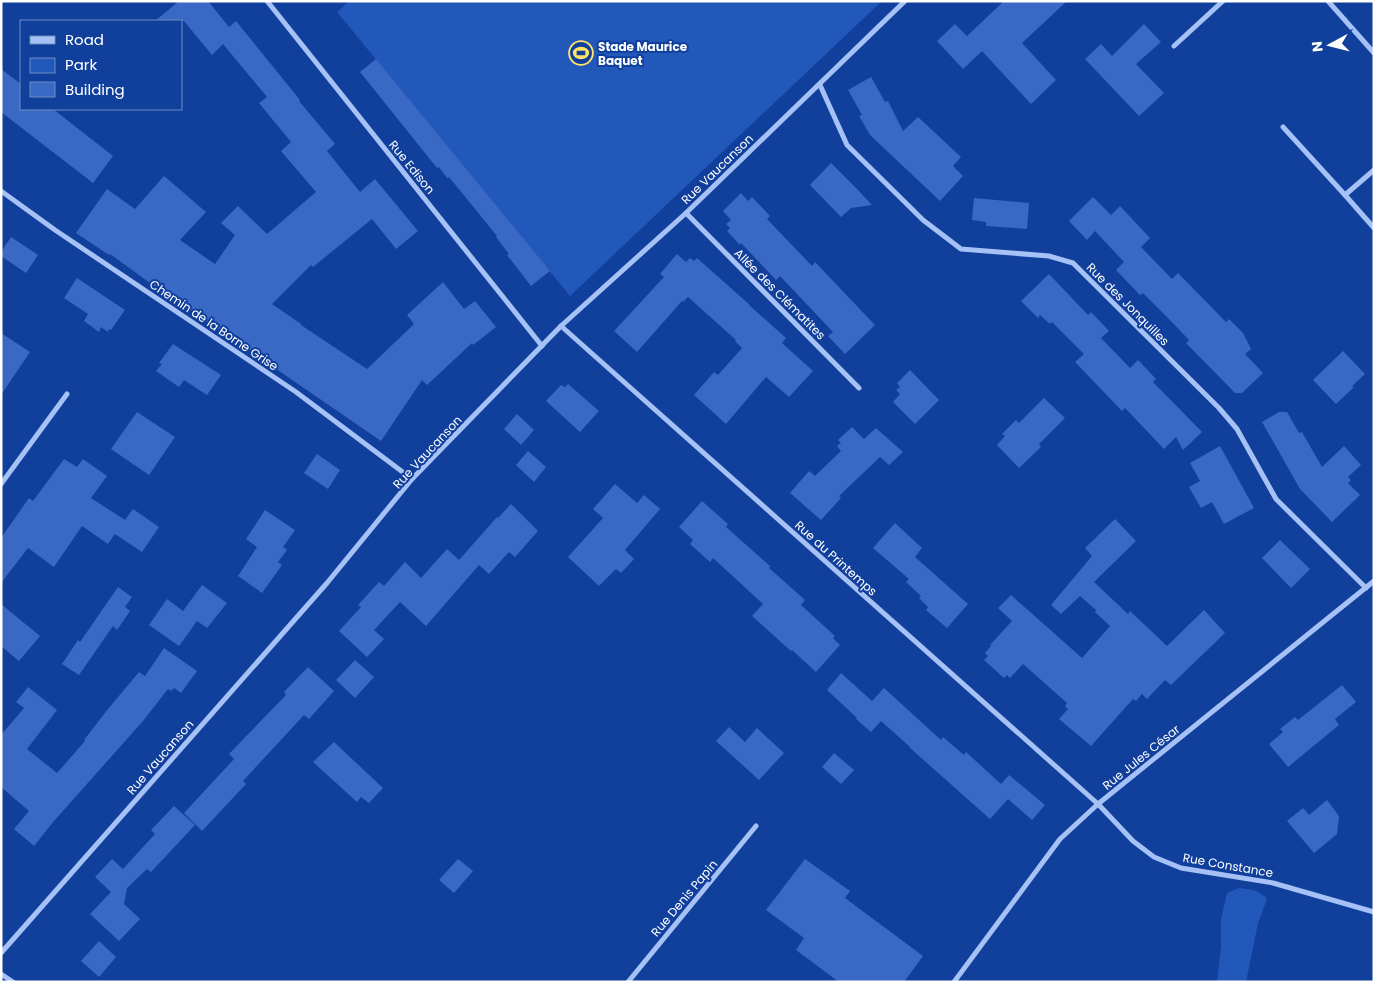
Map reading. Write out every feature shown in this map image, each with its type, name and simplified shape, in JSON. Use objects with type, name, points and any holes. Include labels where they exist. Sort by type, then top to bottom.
[{"type":"street","name":"Rue Edison","points":[[267,1],[542,346]]},
{"type":"street","name":"Rue Vaucanson","points":[[1,953],[328,583],[412,479],[561,326],[686,213],[905,1]]},
{"type":"street","points":[[1174,46],[1223,1]]},
{"type":"street","points":[[1328,1],[1374,53]]},
{"type":"street","name":"Rue des Jonquilles","points":[[820,85],[847,146],[923,220],[961,249],[1048,256],[1073,262],[1219,408],[1237,429],[1276,499],[1366,588]]},
{"type":"street","points":[[1283,127],[1374,228]]},
{"type":"street","points":[[1345,195],[1374,170]]},
{"type":"street","name":"Chemin de la Borne Grise","points":[[1,191],[296,392],[412,479]]},
{"type":"street","name":"Allée des Clématites","points":[[686,213],[859,388]]},
{"type":"street","name":"Rue du Printemps","points":[[561,326],[1098,804]]},
{"type":"street","points":[[1,484],[68,394]]},
{"type":"street","name":"Rue Jules César","points":[[954,982],[1060,840],[1098,804],[1374,581]]},
{"type":"street","name":"Rue Constance","points":[[1098,804],[1133,841],[1154,857],[1181,868],[1273,883],[1374,912]]},
{"type":"street","name":"Rue Denis Papin","points":[[628,982],[756,826]]},
{"type":"street","points":[[1,974],[13,982]]},
{"type":"green space","points":[[349,1],[882,1],[570,296],[337,12]]},
{"type":"green space","points":[[1239,888],[1254,890],[1267,899],[1258,923],[1246,982],[1217,982],[1221,946],[1221,919],[1227,893]]},
{"type":"building","points":[[179,1],[208,1],[229,27],[236,21],[335,144],[327,151],[360,192],[375,179],[418,231],[396,249],[372,219],[313,267],[311,265],[272,304],[367,369],[414,324],[407,315],[443,282],[464,309],[475,301],[496,327],[473,345],[472,343],[427,385],[422,380],[381,441],[172,299],[110,254],[76,233],[107,189],[135,209],[164,176],[206,212],[180,240],[215,264],[235,235],[221,223],[238,206],[267,234],[316,192],[281,151],[291,142],[259,103],[267,97],[223,44],[212,55],[184,21],[156,20]]},
{"type":"building","points":[[1004,1],[1067,1],[1022,43],[1056,80],[1031,104],[982,51],[963,69],[937,41],[955,24],[967,36]]},
{"type":"building","points":[[1144,24],[1161,42],[1136,64],[1164,93],[1139,116],[1085,59],[1101,44],[1112,56]]},
{"type":"building","points":[[376,59],[550,271],[531,286],[507,255],[509,254],[497,236],[449,177],[447,178],[439,167],[437,168],[360,72]]},
{"type":"building","points":[[1,69],[20,83],[20,110],[54,110],[113,156],[93,183],[1,112]]},
{"type":"building","points":[[871,77],[885,102],[888,101],[903,131],[918,117],[961,157],[953,166],[963,176],[940,201],[870,135],[859,116],[862,115],[848,90]]},
{"type":"building","points":[[831,163],[872,205],[851,208],[841,217],[810,185]]},
{"type":"building","points":[[741,193],[748,201],[752,197],[770,216],[767,219],[812,266],[815,262],[875,325],[845,354],[828,336],[833,332],[780,276],[776,280],[727,231],[730,228],[726,224],[731,220],[723,211]]},
{"type":"building","points":[[1093,197],[1111,215],[1120,206],[1150,238],[1141,247],[1172,279],[1178,273],[1226,322],[1229,319],[1243,333],[1251,349],[1245,354],[1263,373],[1242,393],[1235,393],[1186,343],[1189,340],[1166,316],[1143,293],[1140,295],[1116,270],[1124,262],[1095,231],[1087,240],[1069,221]]},
{"type":"building","points":[[974,198],[1029,203],[1027,229],[986,226],[986,222],[972,220]]},
{"type":"building","points":[[11,237],[38,255],[26,273],[1,256],[1,252]]},
{"type":"building","points":[[677,254],[686,262],[690,258],[694,261],[697,258],[786,338],[782,343],[813,371],[789,397],[766,377],[726,424],[694,395],[714,372],[718,375],[742,348],[736,340],[688,297],[682,301],[637,352],[614,331],[664,277],[660,274]]},
{"type":"building","points":[[1049,274],[1088,315],[1091,312],[1109,331],[1101,338],[1130,368],[1138,360],[1156,379],[1153,382],[1202,432],[1183,450],[1176,437],[1164,449],[1125,408],[1122,411],[1075,362],[1084,354],[1052,322],[1050,324],[1040,315],[1038,318],[1021,301]]},
{"type":"building","points":[[77,278],[125,310],[108,332],[101,327],[99,332],[84,321],[88,314],[64,298]]},
{"type":"building","points":[[1,333],[30,352],[1,395]]},
{"type":"building","points":[[173,344],[221,375],[207,395],[184,380],[179,387],[156,371],[162,364],[159,363]]},
{"type":"building","points":[[1343,351],[1365,374],[1336,404],[1313,380]]},
{"type":"building","points":[[910,370],[939,400],[915,424],[893,402],[900,394],[896,390],[900,387],[897,383]]},
{"type":"building","points":[[568,384],[599,411],[580,432],[546,401],[561,385],[565,387]]},
{"type":"building","points":[[1044,398],[1065,418],[1039,444],[1041,447],[1019,468],[997,445],[1005,436],[1002,434],[1016,420],[1019,423]]},
{"type":"building","points":[[137,412],[175,437],[149,475],[111,449]]},
{"type":"building","points":[[1279,412],[1287,412],[1299,433],[1302,432],[1322,467],[1344,446],[1361,465],[1348,477],[1351,480],[1348,483],[1360,495],[1332,522],[1300,489],[1262,422]]},
{"type":"building","points":[[517,414],[534,430],[521,445],[504,429]]},
{"type":"building","points":[[852,427],[864,439],[876,428],[903,452],[889,465],[880,457],[839,496],[841,498],[821,520],[790,493],[809,471],[815,476],[841,451],[837,446],[841,443],[838,440]]},
{"type":"building","points":[[1220,446],[1254,508],[1224,524],[1212,502],[1201,508],[1189,487],[1200,481],[1190,463]]},
{"type":"building","points":[[528,451],[546,467],[534,482],[516,465]]},
{"type":"building","points":[[317,454],[340,470],[328,489],[304,473]]},
{"type":"building","points":[[64,459],[77,467],[83,459],[107,476],[91,498],[125,520],[133,509],[159,527],[142,552],[115,534],[108,544],[82,526],[54,567],[28,548],[1,583],[1,538],[29,498],[33,501]]},
{"type":"building","points":[[615,484],[637,503],[644,495],[660,509],[625,550],[634,559],[621,573],[616,569],[599,586],[568,557],[603,518],[593,509]]},
{"type":"building","points":[[702,501],[728,524],[726,527],[805,600],[801,605],[835,636],[833,638],[840,645],[816,672],[752,616],[763,604],[713,558],[710,562],[690,544],[693,540],[679,527]]},
{"type":"building","points":[[511,504],[538,531],[515,557],[509,552],[489,574],[479,565],[426,626],[400,602],[374,630],[384,639],[367,657],[339,631],[361,607],[358,605],[379,582],[384,586],[405,562],[421,578],[447,549],[459,560]]},
{"type":"building","points":[[265,510],[295,530],[283,547],[287,550],[278,562],[282,565],[262,593],[238,576],[257,547],[246,539]]},
{"type":"building","points":[[1115,519],[1136,541],[1094,582],[1128,614],[1130,611],[1167,646],[1204,610],[1225,633],[1171,685],[1165,680],[1147,699],[1142,694],[1136,701],[1133,699],[1091,746],[1059,719],[1068,709],[1065,706],[1067,703],[1023,664],[1010,678],[1007,675],[1004,678],[984,660],[988,656],[985,653],[990,645],[1012,621],[998,608],[1011,595],[1082,658],[1110,626],[1080,596],[1061,614],[1051,605],[1092,556],[1085,548]]},
{"type":"building","points":[[895,523],[922,548],[915,557],[968,604],[947,628],[926,610],[928,607],[919,598],[921,596],[906,582],[909,579],[873,548]]},
{"type":"building","points":[[1280,540],[1310,569],[1291,588],[1262,558]]},
{"type":"building","points":[[202,585],[227,603],[207,628],[197,621],[179,646],[149,625],[167,599],[183,611]]},
{"type":"building","points":[[118,587],[132,597],[125,607],[130,611],[117,630],[113,626],[79,675],[62,664],[78,640],[80,642]]},
{"type":"building","points":[[1,604],[40,636],[19,661],[1,646]]},
{"type":"building","points":[[164,648],[197,671],[181,693],[174,688],[171,691],[168,689],[143,721],[34,846],[14,829],[29,811],[1,787],[1,735],[24,708],[16,702],[28,687],[57,710],[27,749],[57,773],[85,741],[108,709],[139,672],[145,676]]},
{"type":"building","points":[[355,660],[374,677],[355,698],[336,680]]},
{"type":"building","points":[[308,667],[334,691],[309,719],[304,715],[243,781],[246,784],[202,831],[184,813],[234,759],[229,754],[286,695],[284,692]]},
{"type":"building","points":[[841,673],[872,701],[884,688],[941,740],[943,737],[964,755],[966,752],[1001,784],[1009,775],[1045,805],[1032,820],[1008,799],[990,819],[881,721],[871,732],[856,719],[827,690]]},
{"type":"building","points":[[1342,685],[1356,702],[1335,719],[1339,725],[1288,767],[1269,744],[1283,732],[1280,729],[1295,717],[1298,720]]},
{"type":"building","points":[[729,727],[745,742],[757,728],[784,753],[759,780],[716,741]]},
{"type":"building","points":[[334,742],[383,788],[369,803],[361,797],[357,802],[313,762]]},
{"type":"building","points":[[834,753],[854,770],[841,784],[822,767]]},
{"type":"building","points":[[1327,800],[1339,816],[1337,834],[1314,853],[1287,821],[1303,808],[1309,815]]},
{"type":"building","points":[[174,806],[195,825],[151,872],[147,869],[127,888],[124,904],[140,919],[119,941],[90,914],[111,892],[95,877],[112,859],[123,869],[155,834],[151,830]]},
{"type":"building","points":[[458,859],[473,871],[454,893],[439,880]]},
{"type":"building","points":[[805,859],[850,891],[845,898],[923,956],[904,982],[839,982],[796,950],[804,938],[766,910]]},
{"type":"building","points":[[99,941],[116,957],[99,977],[81,961]]},
{"type":"place","name":"Stade Maurice Baquet","points":[[581,53]]}]
